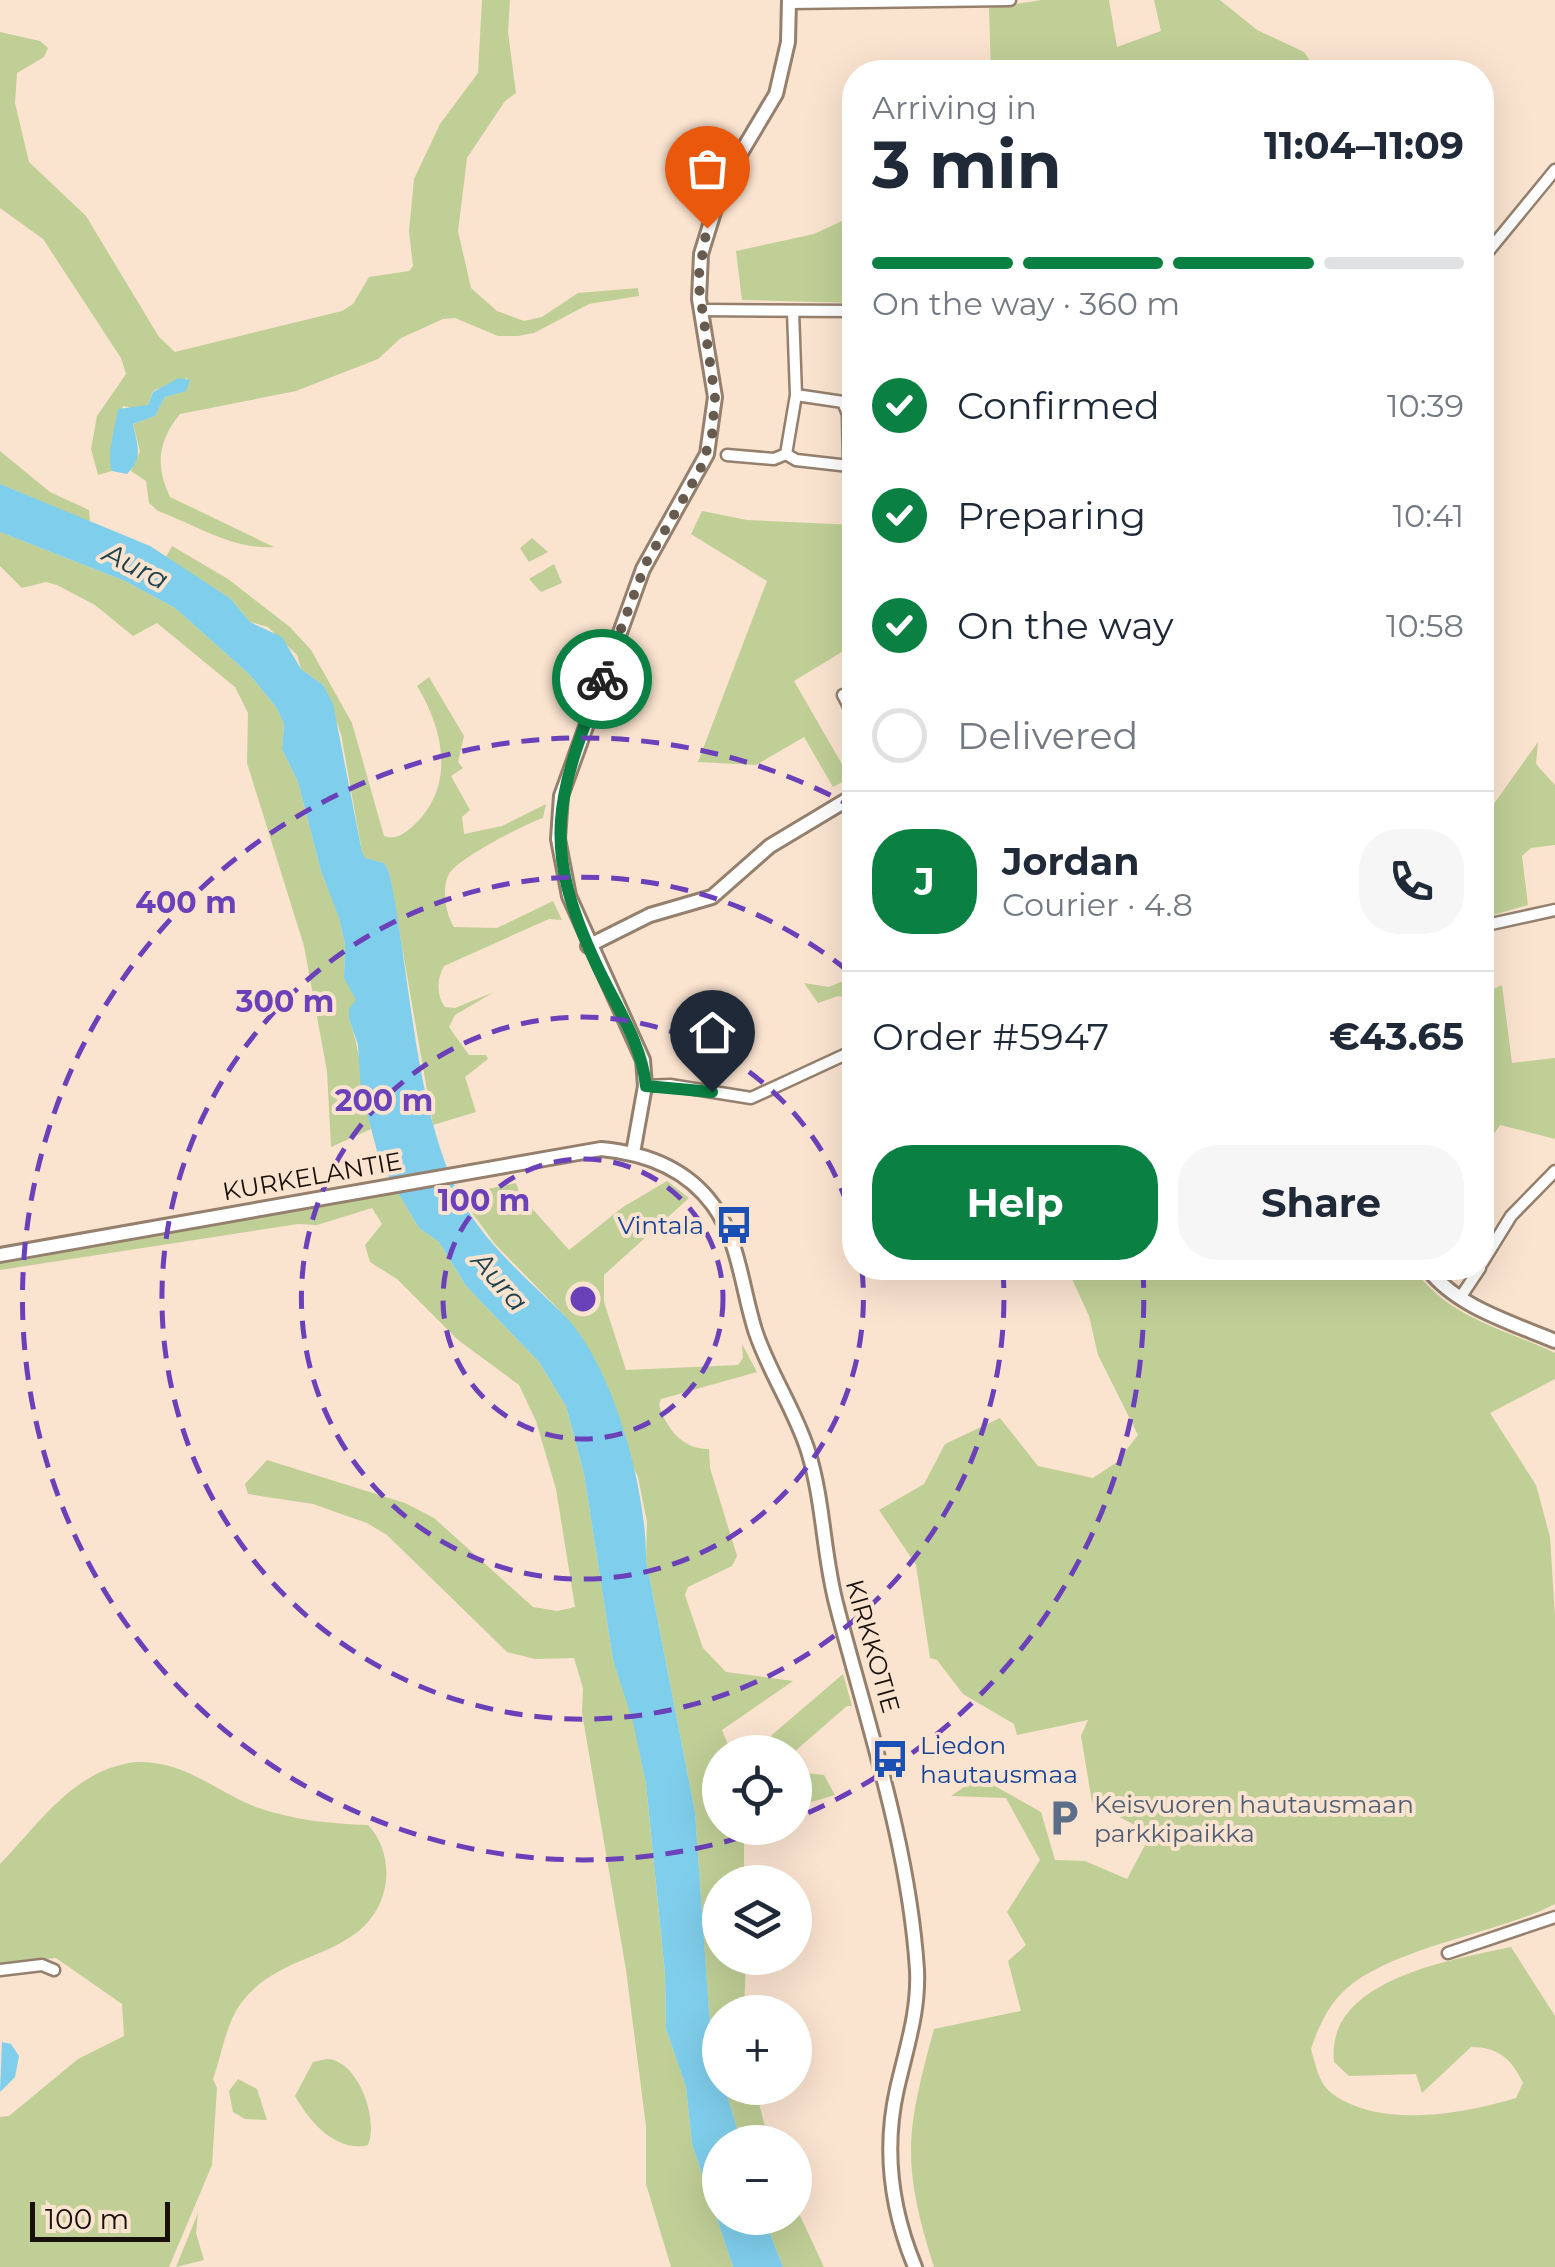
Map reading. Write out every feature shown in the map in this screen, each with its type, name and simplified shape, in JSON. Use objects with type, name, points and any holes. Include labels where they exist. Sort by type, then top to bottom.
[{"type":"street","points":[[634,1153],[646,1086],[643,1060],[588,946],[561,862],[561,796],[646,563],[707,454],[715,397],[698,280],[707,228],[723,183],[776,94],[788,42],[789,2],[1010,0]]},
{"type":"street","points":[[1494,244],[1555,170]]},
{"type":"street","points":[[700,310],[842,311]]},
{"type":"street","points":[[786,454],[796,395],[793,311]]},
{"type":"street","points":[[796,395],[842,402]]},
{"type":"street","points":[[727,455],[774,459],[786,454]]},
{"type":"street","points":[[786,454],[796,460],[842,465]]},
{"type":"street","points":[[588,946],[650,915],[712,897],[770,846],[842,802]]},
{"type":"street","points":[[1494,923],[1555,910]]},
{"type":"street","points":[[646,1086],[670,1085],[752,1098],[842,1056]]},
{"type":"street","name":"KURKELANTIE","points":[[0,1255],[568,1152],[601,1149],[634,1153]]},
{"type":"street","name":"KIRKKOTIE","points":[[634,1153],[674,1169],[717,1210],[731,1240],[762,1349],[802,1433],[815,1473],[830,1576],[880,1756],[916,1956],[916,2010],[892,2117],[889,2157],[900,2224],[915,2267]]},
{"type":"street","points":[[1494,1244],[1512,1216],[1555,1171]]},
{"type":"street","points":[[1440,1280],[1460,1298],[1555,1341]]},
{"type":"street","points":[[1460,1298],[1471,1280]]},
{"type":"street","points":[[1448,1953],[1555,1916]]},
{"type":"street","points":[[0,1970],[42,1965],[54,1970]]},
{"type":"green space","points":[[482,0],[510,0],[508,32],[516,93],[505,101],[467,158],[458,231],[471,288],[497,311],[524,321],[542,317],[578,293],[638,288],[639,296],[589,304],[534,333],[518,336],[498,336],[455,318],[443,319],[401,338],[378,359],[296,391],[180,414],[167,434],[161,454],[162,474],[170,497],[274,547],[229,541],[158,511],[149,503],[146,481],[131,471],[140,451],[133,424],[155,416],[165,397],[186,390],[187,378],[153,391],[148,405],[138,409],[123,406],[111,444],[112,471],[98,475],[91,449],[97,416],[126,374],[121,358],[43,239],[0,208],[0,32],[40,41],[48,48],[44,57],[17,73],[15,103],[29,162],[86,216],[159,337],[175,352],[342,311],[353,304],[369,277],[409,271],[413,266],[409,231],[414,179],[440,124],[478,73]]},
{"type":"green space","points":[[1042,0],[1109,0],[1117,47],[1161,31],[1154,0],[1220,0],[1257,30],[1304,52],[1310,60],[991,60],[989,8]]},
{"type":"green space","points":[[842,221],[842,303],[742,300],[736,251],[814,234]]},
{"type":"green space","points":[[0,451],[50,492],[89,510],[90,522],[0,484]]},
{"type":"green space","points":[[702,511],[747,520],[842,524],[842,652],[794,681],[842,764],[842,782],[833,787],[804,737],[756,765],[698,762],[767,581],[691,534]]},
{"type":"green space","points":[[0,532],[125,581],[175,608],[249,674],[276,707],[284,724],[282,749],[298,782],[321,871],[339,917],[345,944],[344,978],[357,1000],[349,1019],[371,1129],[331,1147],[327,1071],[304,946],[247,763],[248,713],[235,687],[157,623],[133,636],[95,605],[57,585],[46,582],[22,588],[0,566]]},
{"type":"green space","points":[[532,538],[548,552],[529,562],[520,548]]},
{"type":"green space","points":[[172,546],[228,579],[290,627],[311,650],[352,723],[384,836],[396,837],[410,829],[436,794],[441,758],[439,739],[417,686],[429,677],[464,736],[458,762],[463,768],[451,776],[470,810],[462,817],[464,834],[502,826],[546,804],[543,818],[478,851],[455,867],[445,886],[454,927],[497,928],[553,901],[562,920],[549,919],[444,966],[439,992],[445,1007],[455,1008],[494,992],[455,1015],[449,1027],[469,1055],[486,1055],[488,1059],[465,1077],[476,1112],[433,1125],[389,872],[384,863],[364,858],[341,734],[323,685],[301,669],[297,655],[268,627],[250,622],[231,599],[166,557]]},
{"type":"green space","points":[[554,564],[562,583],[541,592],[529,579]]},
{"type":"green space","points":[[1538,742],[1536,764],[1555,785],[1555,845],[1531,848],[1522,856],[1528,905],[1494,915],[1494,804]]},
{"type":"green space","points":[[842,982],[842,997],[818,1003],[804,983],[829,987]]},
{"type":"green space","points":[[1502,985],[1512,1063],[1555,1058],[1555,1139],[1500,1125],[1494,1134],[1494,989]]},
{"type":"green space","points":[[667,1181],[689,1198],[604,1275],[604,1302],[626,1370],[738,1365],[743,1358],[742,1344],[757,1372],[661,1399],[659,1405],[677,1436],[692,1446],[709,1449],[710,1468],[737,1556],[732,1566],[688,1587],[685,1595],[703,1648],[726,1672],[793,1681],[722,1730],[724,1735],[702,1735],[702,1845],[744,1845],[744,1865],[702,1865],[702,1912],[695,1812],[646,1560],[647,1522],[638,1477],[564,1315],[495,1244],[459,1195],[516,1183],[521,1196],[569,1250],[623,1207]]},
{"type":"green space","points":[[398,1192],[419,1228],[439,1242],[466,1286],[539,1362],[566,1406],[584,1474],[613,1660],[634,1722],[646,1784],[665,1974],[666,2029],[686,2087],[692,2144],[702,2174],[702,2235],[722,2235],[733,2267],[671,2267],[646,2184],[646,2126],[626,1970],[582,1713],[583,1688],[574,1658],[535,1659],[507,1652],[387,1535],[367,1523],[313,1504],[248,1494],[245,1484],[267,1460],[405,1503],[434,1518],[533,1607],[557,1611],[575,1607],[556,1489],[536,1421],[519,1385],[458,1340],[397,1279],[370,1262],[365,1245],[382,1224],[372,1208],[317,1225],[298,1224],[0,1270],[0,1259]]},
{"type":"green space","points":[[1072,1280],[1423,1280],[1459,1310],[1555,1353],[1555,1379],[1490,1413],[1536,1485],[1550,1537],[1555,1617],[1555,1904],[1390,1962],[1366,1975],[1334,2002],[1311,2049],[1325,2087],[1348,2103],[1371,2111],[1395,2115],[1446,2113],[1516,2098],[1523,2083],[1514,2067],[1503,2056],[1481,2048],[1471,2047],[1422,2093],[1416,2074],[1349,2076],[1334,2062],[1337,2034],[1350,2011],[1370,1993],[1427,1967],[1511,1947],[1555,2016],[1555,2267],[934,2267],[916,2200],[911,2148],[918,2095],[934,2029],[1021,2011],[1008,1961],[1026,1945],[1007,1912],[1040,1860],[1006,1798],[951,1796],[967,1785],[986,1781],[1041,1812],[1055,1860],[1085,1861],[1127,1879],[1151,1834],[1092,1802],[1081,1736],[1088,1720],[1017,1735],[1014,1724],[963,1694],[937,1660],[930,1658],[916,1565],[879,1510],[924,1484],[945,1444],[1000,1418],[1038,1466],[1093,1478],[1117,1462],[1138,1435],[1098,1355],[1089,1316]]},
{"type":"green space","points":[[843,1674],[852,1706],[847,1706],[812,1736],[772,1735]]},
{"type":"green space","points":[[136,1762],[187,1772],[272,1812],[313,1821],[368,1825],[377,1837],[386,1865],[383,1895],[368,1922],[356,1933],[265,1980],[234,2014],[213,2079],[217,2088],[212,2165],[169,2267],[0,2267],[0,2117],[9,2116],[78,2059],[124,2036],[122,2004],[56,1958],[0,1964],[0,1864],[76,1787],[94,1775]]},
{"type":"green space","points":[[812,1774],[824,1775],[835,1795],[812,1802]]},
{"type":"green space","points":[[706,1975],[745,1975],[745,1995],[708,1995]]},
{"type":"green space","points":[[327,2059],[348,2069],[363,2093],[371,2121],[368,2145],[335,2140],[316,2125],[295,2096],[313,2062]]},
{"type":"green space","points":[[238,2079],[257,2089],[267,2120],[245,2119],[233,2112],[229,2091]]},
{"type":"green space","points":[[730,2105],[759,2105],[765,2125],[736,2125]]},
{"type":"green space","points":[[198,2213],[196,2233],[204,2260],[176,2267]]},
{"type":"green space","points":[[771,2235],[809,2235],[824,2267],[783,2267]]},
{"type":"water","points":[[179,378],[190,380],[186,391],[165,397],[155,416],[133,424],[138,450],[132,468],[127,474],[112,471],[110,449],[118,409],[148,405],[153,392]]},
{"type":"water","name":"Aura","points":[[0,484],[150,546],[231,599],[250,622],[282,637],[301,669],[323,685],[333,704],[362,852],[365,858],[384,863],[389,872],[422,1076],[442,1155],[477,1225],[580,1334],[611,1394],[633,1464],[646,1560],[695,1812],[702,1975],[706,1975],[708,1995],[702,1995],[702,2105],[730,2105],[736,2125],[702,2125],[702,2174],[692,2144],[686,2087],[666,2029],[665,1974],[646,1784],[633,1722],[613,1660],[584,1474],[566,1406],[539,1362],[466,1286],[439,1242],[419,1228],[380,1162],[361,1091],[358,1045],[349,1019],[349,1009],[356,1000],[344,978],[345,944],[298,782],[282,749],[284,724],[276,707],[249,674],[175,608],[125,581],[0,532]]},
{"type":"water","points":[[2,2042],[11,2044],[19,2056],[15,2077],[0,2092]]},
{"type":"water","points":[[722,2235],[771,2235],[783,2267],[733,2267]]},
{"type":"way so far","points":[[602,679],[646,563],[700,470],[712,435],[713,374],[698,280],[707,228]]},
{"type":"place","name":"Vintala","points":[[734,1225]]},
{"type":"place","name":"Liedon hautausmaa","points":[[890,1759]]},
{"type":"place","name":"Keisvuoren hautausmaan parkkipaikka","points":[[1064,1818]]},
{"type":"route","points":[[602,679],[572,755],[561,796],[558,839],[568,896],[597,967],[643,1060],[646,1086],[670,1085],[712,1092]]}]
